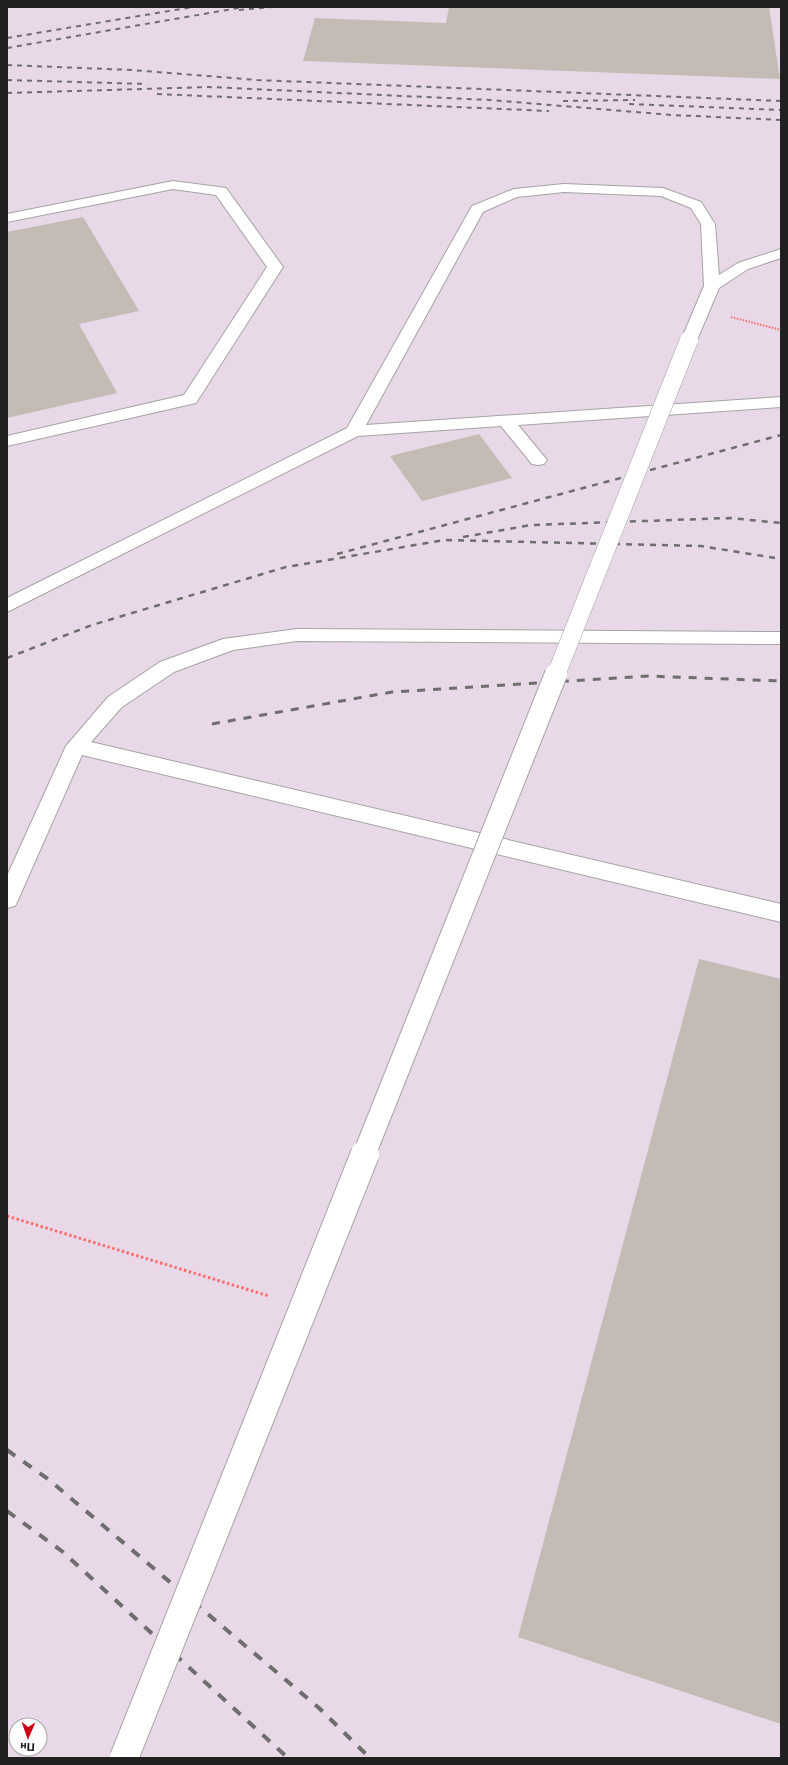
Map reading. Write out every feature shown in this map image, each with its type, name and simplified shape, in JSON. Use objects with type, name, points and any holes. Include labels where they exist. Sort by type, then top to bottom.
[{"type":"lane","points":[[7,218],[173,185],[221,191],[275,267],[190,399],[7,442]]},
{"type":"lane","points":[[124,1758],[689,340],[712,286],[708,224],[696,205],[663,192],[564,188],[514,193],[477,209],[354,431]]},
{"type":"lane","points":[[712,286],[743,266],[781,253]]},
{"type":"lane","points":[[7,606],[354,431],[781,402]]},
{"type":"lane","points":[[505,420],[538,460]]},
{"type":"lane","points":[[7,900],[76,746],[114,702],[167,667],[230,644],[297,635],[781,638]]},
{"type":"lane","points":[[76,746],[781,913]]},
{"type":"path","points":[[744,320],[781,330]]},
{"type":"path","points":[[7,1216],[304,1307]]},
{"type":"shaded area","points":[[7,7],[781,7],[781,1758],[7,1758]]},
{"type":"building","points":[[449,7],[769,7],[780,79],[303,61],[315,18],[446,23]]},
{"type":"building","points":[[83,217],[139,311],[79,324],[117,393],[7,418],[7,232]]},
{"type":"building","points":[[479,434],[512,478],[422,501],[390,456]]},
{"type":"building","points":[[699,959],[781,979],[781,1724],[518,1637]]},
{"type":"railway","points":[[7,38],[193,7]]},
{"type":"railway","points":[[7,48],[244,7]]},
{"type":"railway","points":[[239,10],[273,7]]},
{"type":"railway","points":[[7,65],[132,70],[257,80],[781,101]]},
{"type":"railway","points":[[7,80],[147,84]]},
{"type":"railway","points":[[7,93],[209,87],[490,100],[672,115],[781,120]]},
{"type":"railway","points":[[157,94],[549,111]]},
{"type":"railway","points":[[563,101],[635,100]]},
{"type":"railway","points":[[629,104],[781,110]]},
{"type":"railway","points":[[337,554],[781,435]]},
{"type":"railway","points":[[463,537],[531,525],[730,518],[781,523]]},
{"type":"railway","points":[[7,658],[92,625],[286,567],[445,540],[701,546],[781,559]]},
{"type":"railway","points":[[212,724],[392,692],[648,676],[781,681]]},
{"type":"railway","points":[[7,1450],[48,1479],[319,1708],[370,1758]]},
{"type":"railway","points":[[7,1511],[63,1552],[288,1758]]}]
